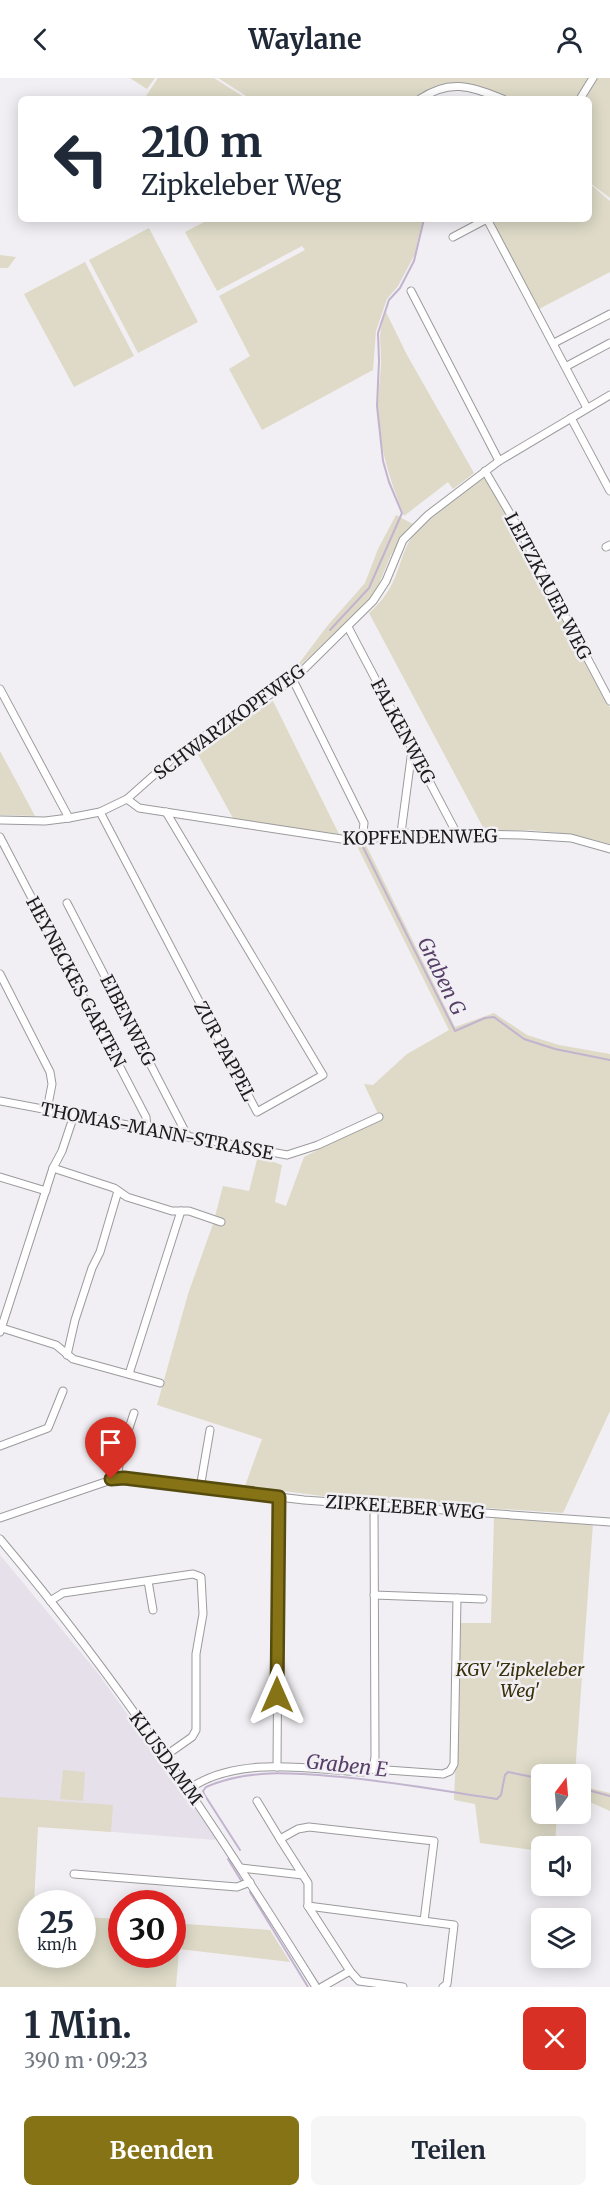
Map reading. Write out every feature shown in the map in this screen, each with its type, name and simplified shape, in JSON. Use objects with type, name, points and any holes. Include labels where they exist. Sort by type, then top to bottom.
[{"type":"street","points":[[582,96],[593,78]]},
{"type":"street","points":[[425,96],[451,86],[473,87],[496,96]]},
{"type":"street","points":[[453,237],[481,222]]},
{"type":"street","points":[[489,222],[588,408]]},
{"type":"street","points":[[411,291],[499,461]]},
{"type":"street","points":[[554,343],[610,314]]},
{"type":"street","points":[[567,366],[610,343]]},
{"type":"street","name":"SCHWARZKOPFWEG","points":[[0,820],[45,821],[69,818],[100,812],[127,799],[171,760],[201,738],[293,680],[348,627],[380,591],[409,532],[428,515],[499,461],[610,395]]},
{"type":"street","points":[[571,418],[610,491]]},
{"type":"street","name":"LEITZKAUER WEG","points":[[485,471],[519,529],[610,701]]},
{"type":"street","name":"FALKENWEG","points":[[348,627],[457,834]]},
{"type":"street","points":[[293,680],[364,823],[362,841]]},
{"type":"street","points":[[0,689],[69,818]]},
{"type":"street","points":[[400,833],[412,749]]},
{"type":"street","name":"KOPFENDENWEG","points":[[127,799],[139,808],[348,840],[362,841],[400,833],[571,837],[610,849]]},
{"type":"street","name":"ZUR PAPPEL","points":[[100,812],[256,1112],[323,1075],[166,812]]},
{"type":"street","name":"HEYNECKES GARTEN","points":[[0,837],[146,1117],[147,1128]]},
{"type":"street","name":"EIBENWEG","points":[[68,903],[188,1137]]},
{"type":"street","points":[[0,974],[50,1072],[52,1084],[48,1110]]},
{"type":"street","name":"THOMAS-MANN-STRASSE","points":[[0,1101],[287,1155],[318,1145],[379,1117]]},
{"type":"street","points":[[74,1115],[45,1191],[1,1330],[56,1345],[73,1359],[160,1383]]},
{"type":"street","points":[[53,1168],[172,1211],[189,1211],[221,1222]]},
{"type":"street","points":[[0,1177],[45,1191]]},
{"type":"street","points":[[67,1355],[75,1320],[92,1268],[100,1252],[118,1191]]},
{"type":"street","points":[[129,1374],[181,1211]]},
{"type":"street","points":[[0,1304],[8,1307]]},
{"type":"street","points":[[0,1446],[48,1428],[63,1391]]},
{"type":"street","points":[[117,1478],[121,1452],[134,1413]]},
{"type":"street","points":[[200,1488],[210,1430]]},
{"type":"street","name":"ZIPKELEBER WEG","points":[[0,1518],[117,1478],[279,1497],[610,1522]]},
{"type":"street","points":[[277,1767],[279,1497]]},
{"type":"street","points":[[373,1769],[375,1757],[374,1505]]},
{"type":"street","name":"KLUSDAMM","points":[[0,1539],[90,1653],[189,1789],[316,1987]]},
{"type":"street","points":[[50,1601],[63,1593],[195,1574],[201,1577],[203,1583],[202,1619],[196,1654],[196,1731],[192,1737],[165,1756]]},
{"type":"street","points":[[148,1581],[153,1610]]},
{"type":"street","points":[[374,1595],[483,1599]]},
{"type":"street","points":[[189,1789],[204,1780],[227,1773],[277,1767],[363,1772],[373,1769],[443,1774],[452,1769],[457,1598]]},
{"type":"street","points":[[257,1801],[308,1883],[308,1906],[350,1971],[359,1981],[402,1987]]},
{"type":"street","points":[[280,1839],[298,1829],[309,1827],[434,1842],[424,1921]]},
{"type":"street","points":[[241,1868],[303,1875]]},
{"type":"street","points":[[74,1874],[237,1887],[250,1882]]},
{"type":"street","points":[[308,1906],[454,1925],[447,1984],[443,1987]]},
{"type":"street","points":[[322,1987],[350,1971]]},
{"type":"shaded area","points":[[0,1555],[97,1672],[216,1838],[215,1840],[0,1823]]},
{"type":"green space","points":[[130,78],[155,78],[147,89]]},
{"type":"green space","points":[[158,78],[214,78],[242,96],[146,96]]},
{"type":"green space","points":[[218,78],[610,78],[610,198],[592,184],[592,96],[484,96],[473,87],[451,86],[427,96],[246,96]]},
{"type":"green space","points":[[592,186],[610,201],[610,272],[539,309],[493,222],[592,222]]},
{"type":"green space","points":[[204,222],[422,222],[415,254],[398,286],[387,299],[376,331],[373,370],[262,430],[229,369],[250,356],[219,296],[305,250],[302,246],[217,291],[185,232]]},
{"type":"green space","points":[[149,228],[198,322],[138,353],[89,260]]},
{"type":"green space","points":[[0,255],[16,257],[8,268],[0,268]]},
{"type":"green space","points":[[85,262],[134,356],[74,387],[24,294]]},
{"type":"green space","points":[[386,312],[407,355],[474,473],[453,489],[448,482],[404,516],[385,461],[378,418],[381,367],[380,332]]},
{"type":"green space","points":[[484,477],[516,530],[610,708],[610,844],[571,834],[529,830],[485,831],[369,613],[390,588],[412,537],[435,514]]},
{"type":"green space","points":[[396,515],[413,524],[405,532],[391,555],[376,591],[365,605],[291,674],[328,625],[365,583],[378,549]]},
{"type":"green space","points":[[273,701],[339,834],[234,820],[195,749]]},
{"type":"green space","points":[[0,751],[35,816],[0,815]]},
{"type":"green space","points":[[356,844],[366,845],[455,1027],[494,1013],[527,1035],[559,1045],[610,1054],[610,1411],[563,1513],[338,1498],[245,1486],[262,1439],[157,1405],[188,1294],[213,1224],[223,1186],[249,1191],[258,1156],[282,1165],[275,1202],[286,1206],[304,1157],[380,1118],[364,1084],[373,1085],[407,1054],[449,1030]]},
{"type":"green space","name":"KGV 'Zipkeleber Weg'","points":[[494,1518],[593,1523],[576,1764],[531,1764],[531,1824],[556,1824],[556,1836],[531,1836],[531,1850],[480,1843],[475,1804],[454,1800],[461,1623],[491,1623]]},
{"type":"green space","points":[[63,1770],[85,1772],[83,1801],[60,1799]]},
{"type":"green space","points":[[591,1788],[610,1793],[610,1811],[591,1802]]},
{"type":"green space","points":[[0,1797],[113,1805],[111,1832],[38,1827],[35,1890],[18,1890],[18,1968],[96,1968],[96,1918],[108,1918],[108,1968],[178,1968],[176,1987],[0,1987]]},
{"type":"green space","points":[[186,1924],[270,1930],[290,1962],[186,1950]]},
{"type":"waterway","points":[[330,630],[369,588],[402,513],[383,461],[377,406],[378,333],[389,300],[400,288],[414,261],[423,222]]},
{"type":"waterway","name":"Graben G","points":[[363,847],[455,1031],[485,1018],[494,1017],[524,1039],[555,1049],[610,1060]]},
{"type":"waterway","name":"Graben E","points":[[240,1850],[204,1794],[206,1787],[256,1774],[290,1773],[381,1781],[497,1799],[501,1795],[505,1775],[508,1772],[531,1777]]},
{"type":"waterway","name":"Graben E","points":[[591,1791],[610,1796]]},
{"type":"waterway","name":"Graben E","points":[[228,1859],[242,1882]]},
{"type":"waterway","name":"Graben E","points":[[250,1892],[308,1987]]},
{"type":"route","points":[[111,1479],[124,1478],[279,1497],[277,1695]]}]
